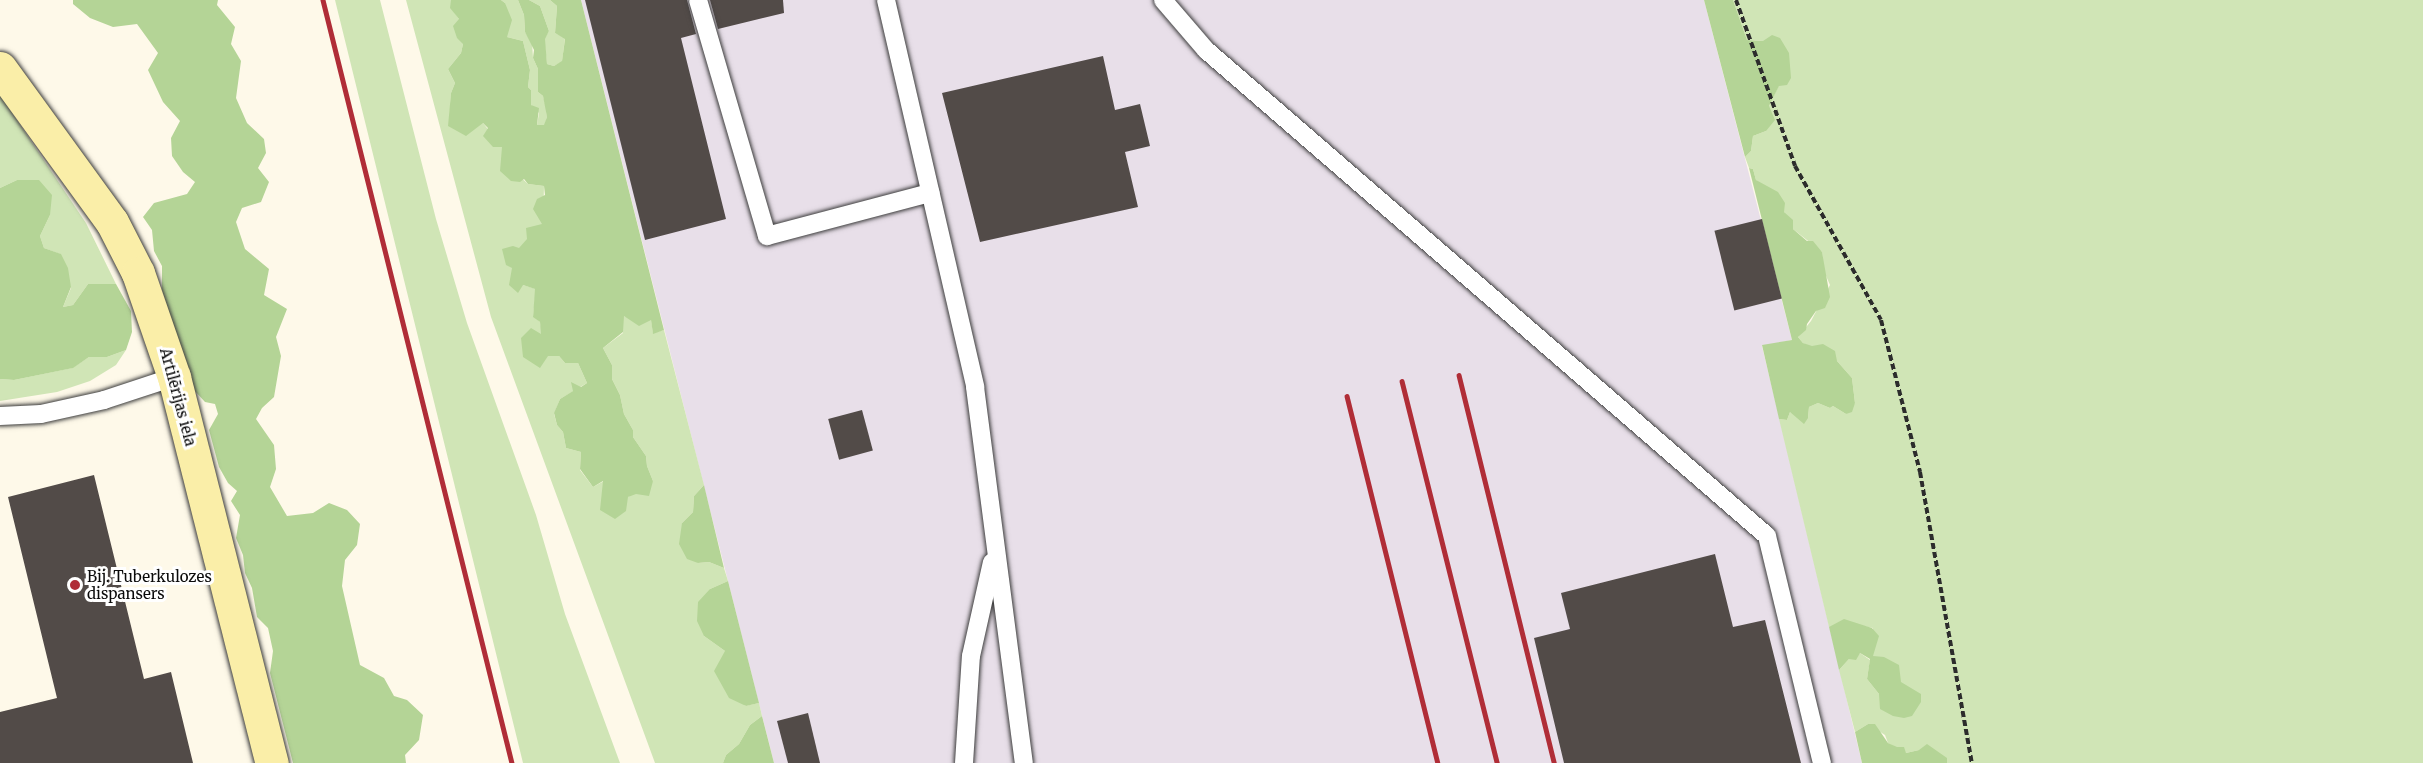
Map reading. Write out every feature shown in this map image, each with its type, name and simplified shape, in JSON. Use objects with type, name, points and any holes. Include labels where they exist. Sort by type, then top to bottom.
[{"type":"street","name":"Artilērijas iela","points":[[0,68],[112,222],[138,273],[174,377],[272,763]]},
{"type":"lane","points":[[698,0],[767,236],[930,193]]},
{"type":"lane","points":[[886,0],[975,387],[1024,763]]},
{"type":"lane","points":[[1163,0],[1206,50],[1767,536],[1822,763]]},
{"type":"lane","points":[[0,416],[41,414],[104,400],[174,377]]},
{"type":"lane","points":[[964,763],[971,656],[995,549]]},
{"type":"path","points":[[1736,0],[1795,165],[1881,320],[1920,472],[1972,763]]},
{"type":"shaded area","points":[[581,0],[1704,0],[1792,340],[1762,346],[1862,763],[774,763]]},
{"type":"green space","points":[[73,0],[218,0],[217,5],[235,27],[231,44],[241,61],[236,98],[247,123],[264,139],[266,153],[258,168],[269,182],[261,202],[242,208],[236,222],[245,249],[269,269],[264,295],[287,309],[276,337],[281,356],[274,397],[262,408],[256,419],[274,445],[276,469],[270,487],[287,516],[313,513],[329,503],[347,510],[360,524],[357,545],[345,560],[342,586],[360,665],[384,678],[394,696],[407,700],[423,715],[419,740],[405,755],[406,763],[293,763],[270,673],[273,651],[268,628],[257,617],[252,588],[245,573],[243,555],[236,538],[240,515],[231,501],[237,491],[228,483],[219,467],[209,430],[218,414],[215,404],[205,402],[194,390],[162,290],[162,266],[154,251],[152,230],[143,217],[154,203],[187,194],[195,182],[183,172],[172,156],[171,138],[180,121],[163,102],[148,70],[158,53],[137,24],[113,27],[90,18],[73,4]]},
{"type":"green space","points":[[335,0],[380,0],[436,219],[467,323],[536,515],[565,614],[620,763],[523,763]]},
{"type":"green space","points":[[406,0],[451,0],[451,8],[459,19],[463,44],[461,53],[448,69],[455,83],[451,93],[449,126],[483,123],[502,147],[503,161],[528,184],[544,186],[543,224],[519,249],[512,268],[523,285],[536,289],[533,316],[540,322],[547,356],[559,356],[565,363],[578,363],[587,383],[560,399],[554,414],[557,425],[563,432],[566,448],[581,452],[580,470],[593,487],[604,481],[628,497],[653,481],[646,456],[633,437],[633,430],[624,414],[620,395],[612,379],[612,365],[603,348],[623,333],[623,316],[651,319],[653,333],[664,330],[704,485],[694,496],[693,512],[682,523],[698,563],[709,562],[724,568],[728,581],[710,589],[704,636],[725,651],[745,706],[759,703],[762,716],[750,725],[739,744],[726,755],[723,763],[655,763],[491,317]]},
{"type":"green space","points":[[451,0],[501,0],[505,3],[512,20],[507,37],[523,41],[530,70],[528,87],[531,90],[531,105],[539,108],[537,125],[544,125],[547,117],[543,96],[538,92],[538,69],[533,58],[534,50],[525,32],[524,15],[518,0],[529,0],[540,6],[549,31],[545,39],[547,64],[554,66],[562,61],[565,39],[555,33],[557,6],[550,0],[581,0],[664,330],[653,334],[651,320],[639,326],[624,316],[623,332],[603,348],[612,365],[612,379],[620,395],[624,414],[633,430],[633,437],[646,456],[653,481],[649,496],[636,494],[628,497],[626,511],[615,519],[600,510],[603,481],[593,487],[580,469],[581,452],[566,448],[563,432],[557,425],[554,413],[560,399],[573,391],[571,382],[581,387],[587,383],[578,363],[565,363],[559,356],[548,356],[540,368],[523,357],[521,338],[531,328],[541,334],[540,322],[533,317],[535,289],[523,285],[518,293],[509,285],[512,268],[506,265],[502,249],[513,246],[519,248],[527,239],[526,228],[542,224],[533,209],[537,199],[545,195],[544,186],[528,184],[524,179],[520,182],[511,181],[500,171],[502,147],[493,147],[483,136],[488,128],[483,123],[466,136],[448,126],[451,93],[455,83],[448,69],[461,53],[463,44],[457,38],[453,26],[459,19],[450,8]]},
{"type":"green space","points":[[501,0],[518,0],[524,15],[525,32],[532,42],[533,58],[538,69],[538,92],[543,96],[546,107],[545,125],[537,125],[539,113],[531,105],[531,90],[528,87],[530,70],[523,41],[507,37],[505,3]]},
{"type":"green space","points":[[529,0],[550,0],[557,6],[555,33],[565,38],[562,62],[554,66],[547,64],[544,39],[549,31],[540,6]]},
{"type":"green space","points":[[1704,0],[1733,0],[1747,40],[1763,41],[1772,35],[1780,38],[1789,53],[1791,78],[1787,85],[1779,86],[1769,106],[1775,120],[1766,131],[1753,136],[1751,151],[1745,157]]},
{"type":"green space","points":[[1733,0],[2423,0],[2423,763],[1947,763],[1946,758],[1919,750],[1906,753],[1888,743],[1885,735],[1868,724],[1855,732],[1839,670],[1849,659],[1860,653],[1870,660],[1867,679],[1879,694],[1901,682],[1873,656],[1873,628],[1858,625],[1829,627],[1779,419],[1787,420],[1790,412],[1808,418],[1809,407],[1818,403],[1830,408],[1833,406],[1846,414],[1855,403],[1852,378],[1837,361],[1803,343],[1798,337],[1811,321],[1830,285],[1823,269],[1822,252],[1793,229],[1784,212],[1756,180],[1753,169],[1749,168],[1745,157],[1751,151],[1753,136],[1766,131],[1769,106],[1779,85],[1763,41],[1747,40]]},
{"type":"green space","points":[[0,95],[86,223],[116,284],[88,284],[73,305],[63,307],[71,288],[60,254],[44,248],[40,236],[50,215],[17,180],[0,188]]},
{"type":"green space","points":[[1749,168],[1753,169],[1756,180],[1778,192],[1785,203],[1784,212],[1793,220],[1793,229],[1807,241],[1813,241],[1822,252],[1830,297],[1825,308],[1816,311],[1807,324],[1806,330],[1798,337],[1803,343],[1812,346],[1823,344],[1835,351],[1837,361],[1852,378],[1855,403],[1852,412],[1846,414],[1833,406],[1830,408],[1818,403],[1809,407],[1808,418],[1804,424],[1790,412],[1787,420],[1779,419],[1762,345],[1792,340]]},
{"type":"green space","points":[[17,180],[39,180],[52,195],[50,215],[40,236],[44,248],[61,254],[68,268],[71,287],[63,307],[73,305],[88,284],[116,284],[131,311],[132,332],[126,350],[107,357],[89,357],[73,368],[14,380],[0,379],[0,188]]},
{"type":"green space","points":[[126,350],[116,365],[90,381],[57,392],[0,401],[0,379],[14,380],[72,368],[89,357],[107,357]]},
{"type":"green space","points":[[704,485],[724,568],[709,562],[698,563],[687,559],[679,544],[682,523],[693,512],[694,496]]},
{"type":"green space","points":[[728,581],[759,703],[746,706],[729,698],[714,671],[725,651],[704,636],[697,621],[698,602],[710,589]]},
{"type":"green space","points":[[1844,619],[1872,628],[1879,636],[1873,656],[1884,657],[1899,665],[1901,682],[1921,694],[1921,702],[1912,716],[1904,718],[1893,716],[1880,709],[1879,694],[1867,679],[1870,659],[1860,653],[1856,660],[1849,659],[1839,670],[1829,627]]},
{"type":"green space","points":[[762,716],[774,763],[723,763],[726,755],[739,744],[750,725]]},
{"type":"green space","points":[[1868,724],[1875,724],[1888,743],[1904,747],[1906,753],[1919,750],[1927,744],[1947,758],[1947,763],[1862,763],[1855,732]]},
{"type":"building","points":[[585,0],[687,0],[696,34],[681,38],[726,219],[645,240]]},
{"type":"building","points":[[710,0],[783,0],[784,13],[718,29]]},
{"type":"building","points":[[1103,56],[1115,110],[1140,104],[1150,146],[1125,152],[1138,207],[980,242],[942,93]]},
{"type":"building","points":[[1762,219],[1782,299],[1734,310],[1714,231]]},
{"type":"building","points":[[862,410],[873,451],[839,460],[828,419]]},
{"type":"building","name":"Bij. Tuberkulozes dispansers","points":[[94,475],[144,679],[171,672],[193,763],[0,763],[0,712],[57,698],[8,497]]},
{"type":"building","points":[[1715,554],[1733,627],[1765,620],[1801,763],[1564,763],[1534,638],[1570,629],[1561,593]]},
{"type":"building","points":[[808,713],[820,763],[788,763],[777,721]]},
{"type":"railway","points":[[323,0],[512,763]]},
{"type":"railway","points":[[1459,375],[1554,763]]},
{"type":"railway","points":[[1402,381],[1497,763]]},
{"type":"railway","points":[[1347,396],[1438,763]]},
{"type":"place","name":"Bij. Tuberkulozes dispansers","points":[[75,585]]}]
